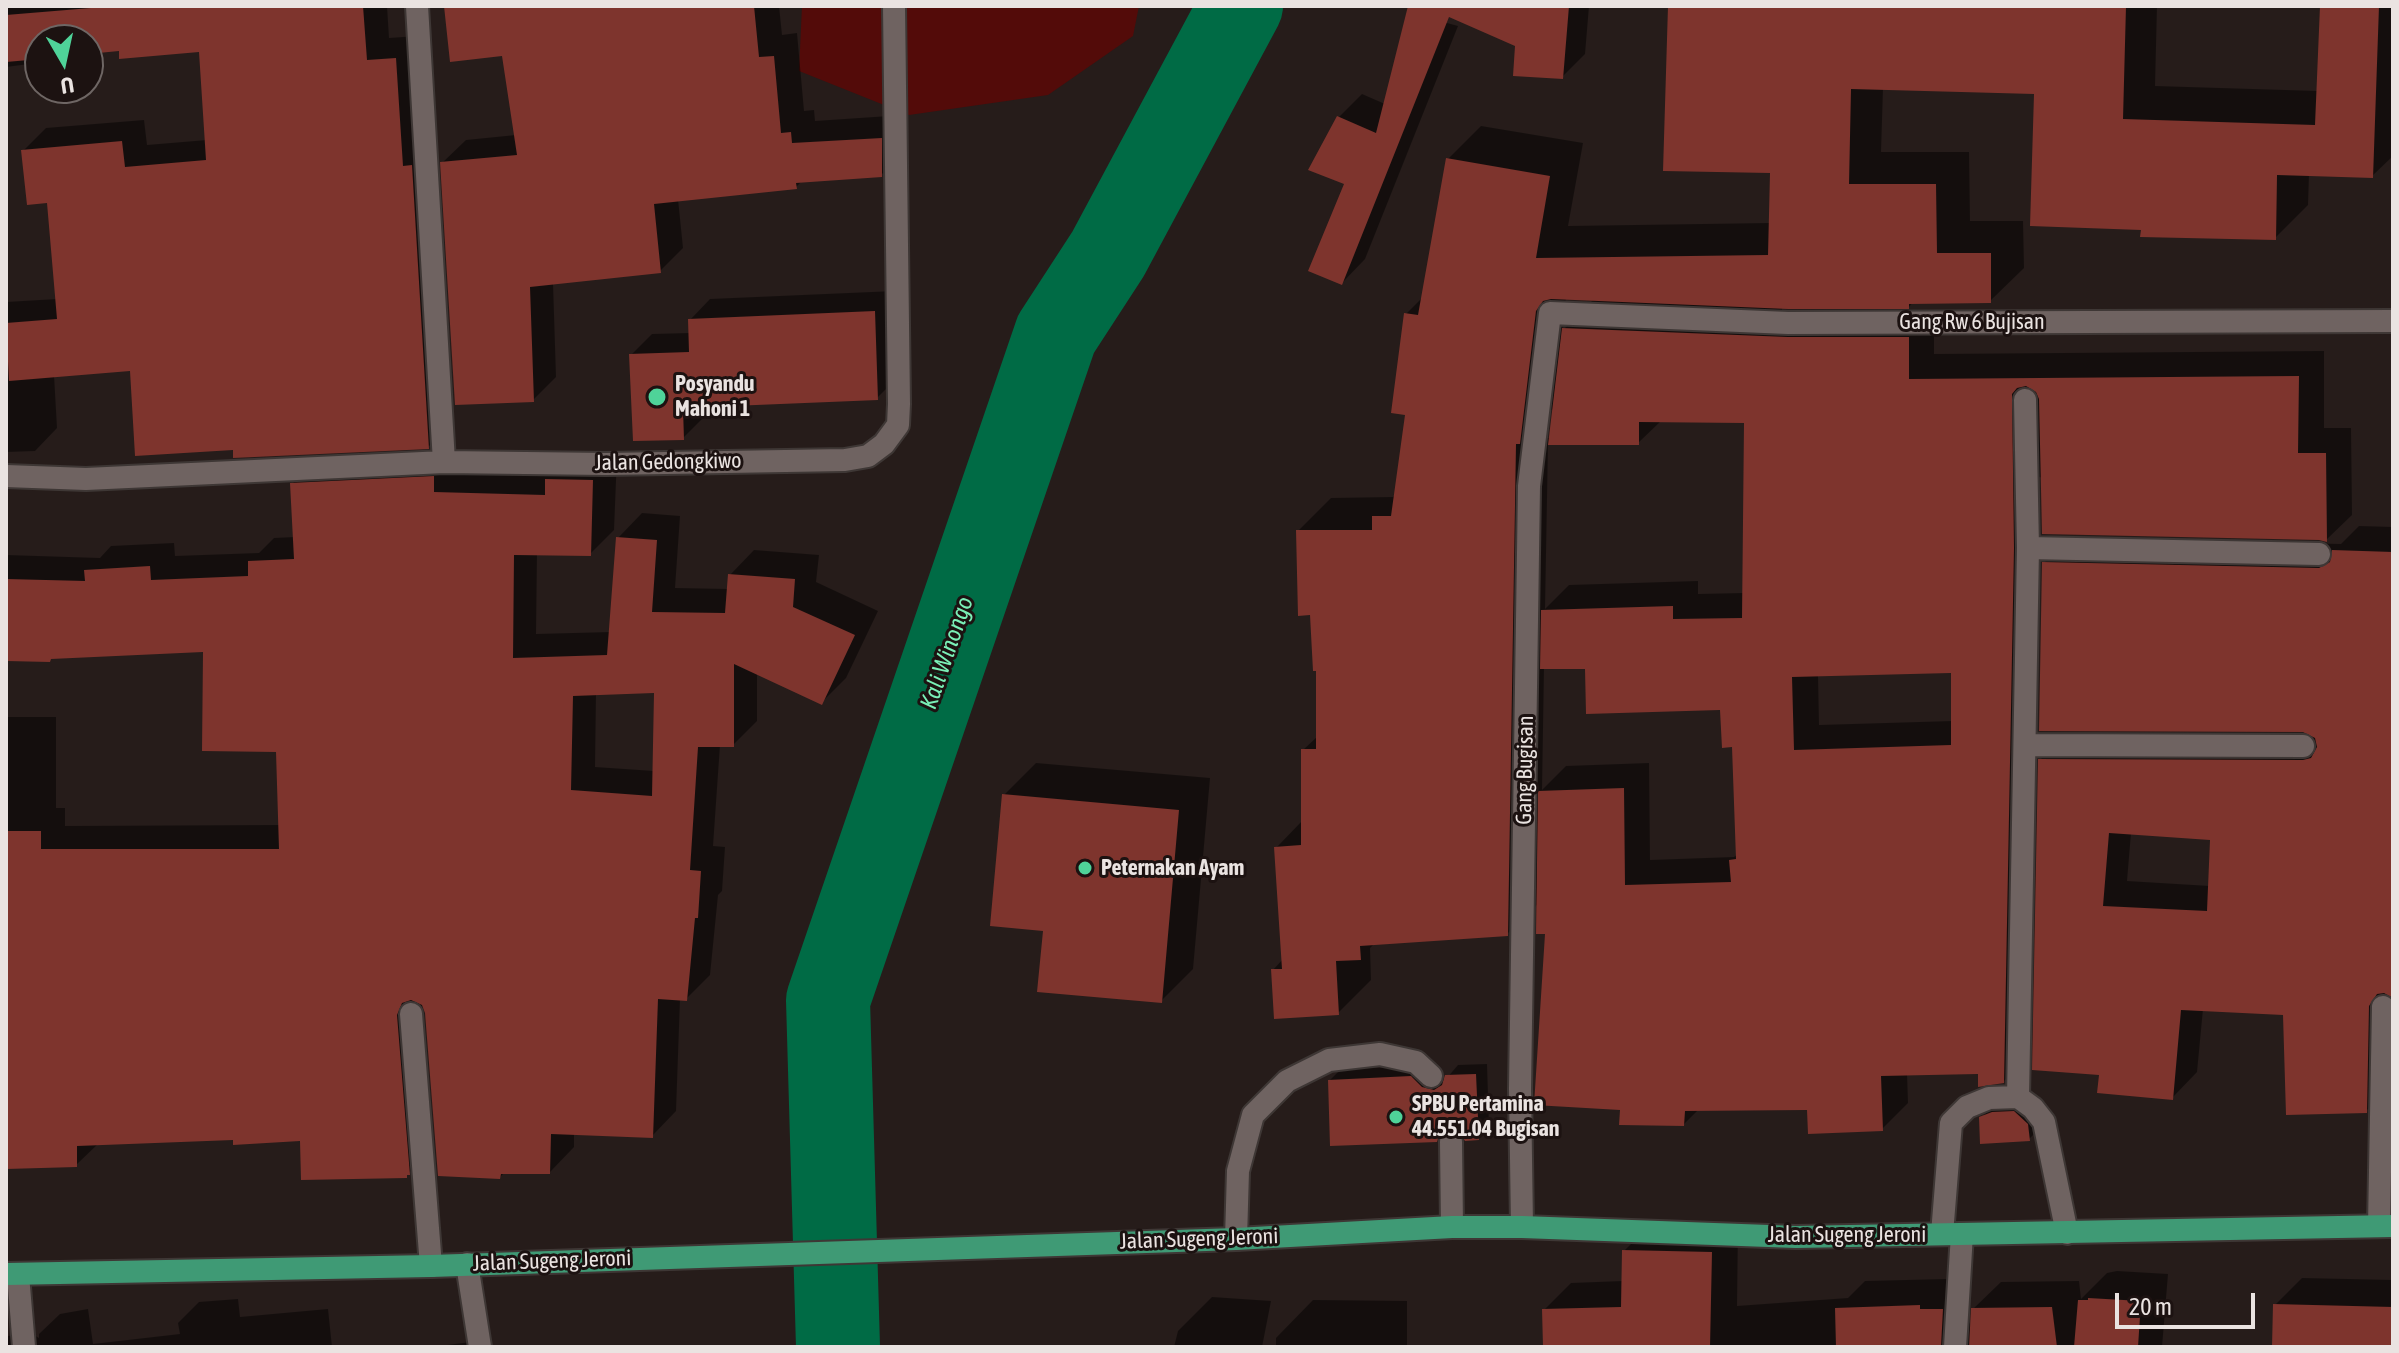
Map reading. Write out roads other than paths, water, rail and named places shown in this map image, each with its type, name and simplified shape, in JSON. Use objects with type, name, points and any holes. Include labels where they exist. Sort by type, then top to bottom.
[{"type":"main road","name":"Jalan Sugeng Jeroni","points":[[12,1275],[431,1266],[1236,1239],[1452,1227],[1796,1237],[2386,1226]]},
{"type":"street","points":[[417,6],[444,462]]},
{"type":"street","name":"Jalan Gedongkiwo","points":[[6,476],[86,479],[444,462],[606,464],[845,460],[868,456],[884,444],[898,425],[894,6]]},
{"type":"street","name":"Gang Rw 6 Bujisan","points":[[1550,313],[1788,323],[2393,321]]},
{"type":"street","name":"Gang Bugisan","points":[[1522,1227],[1520,1089],[1529,486],[1550,313]]},
{"type":"street","points":[[2018,1097],[2028,548],[2025,400]]},
{"type":"street","points":[[2028,548],[2319,554]]},
{"type":"street","points":[[2025,745],[2303,746]]},
{"type":"street","points":[[2383,1007],[2386,1226]]},
{"type":"street","points":[[411,1014],[431,1266]]},
{"type":"street","points":[[1236,1239],[1238,1171],[1253,1115],[1287,1081],[1329,1060],[1380,1054],[1416,1062],[1431,1076]]},
{"type":"street","points":[[1955,1347],[1951,1123],[1967,1107],[1989,1098],[2018,1097],[2033,1108],[2044,1122],[2067,1233]]},
{"type":"street","points":[[1451,1142],[1452,1227]]},
{"type":"street","points":[[467,1264],[480,1347]]},
{"type":"street","points":[[12,1275],[24,1347]]},
{"type":"waterway","name":"Kali Winongo","points":[[838,1347],[828,1000],[1056,334],[1108,254],[1241,6]]},
{"type":"place","name":"Posyandu Mahoni 1","points":[[657,397]]},
{"type":"place","name":"Peternakan Ayam","points":[[1085,868]]},
{"type":"place","name":"SPBU Pertamina 44.551.04 Bugisan","points":[[1396,1117]]}]
